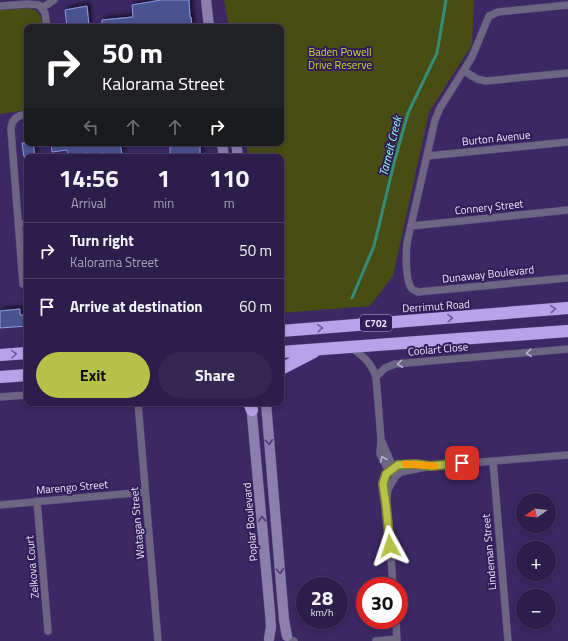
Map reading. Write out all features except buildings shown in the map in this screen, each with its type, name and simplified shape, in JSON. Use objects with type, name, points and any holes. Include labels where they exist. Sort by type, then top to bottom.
[{"type":"highway","name":"Derrimut Road","points":[[284,331],[568,308]]},
{"type":"highway","name":"C702","points":[[284,352],[568,330]]},
{"type":"highway","points":[[284,368],[321,349]]},
{"type":"highway","points":[[0,355],[24,353]]},
{"type":"highway","points":[[0,377],[24,375]]},
{"type":"street","points":[[42,8],[54,0]]},
{"type":"street","points":[[207,3],[209,24]]},
{"type":"street","points":[[207,3],[212,24]]},
{"type":"street","points":[[0,6],[34,4],[42,8],[45,12],[47,24]]},
{"type":"street","points":[[411,226],[432,128],[437,114],[476,50],[488,18],[493,13],[568,5]]},
{"type":"street","points":[[464,71],[477,79],[486,81],[568,73]]},
{"type":"street","points":[[23,284],[11,125],[14,120],[24,115]]},
{"type":"street","name":"Burton Avenue","points":[[427,156],[568,142]]},
{"type":"street","name":"Connery Street","points":[[411,226],[568,210]]},
{"type":"street","points":[[18,224],[24,223]]},
{"type":"street","name":"Dunaway Boulevard","points":[[411,226],[406,256],[408,279],[412,289],[421,292],[568,278]]},
{"type":"street","points":[[351,347],[368,360],[373,368],[376,377],[381,439],[396,476]]},
{"type":"street","name":"Coolart Close","points":[[376,377],[385,368],[395,364],[568,349]]},
{"type":"street","points":[[0,397],[24,395]]},
{"type":"street","name":"Watagan Street","points":[[138,406],[158,641]]},
{"type":"street","name":"Poplar Boulevard","points":[[251,406],[270,613],[271,627],[268,640]]},
{"type":"street","points":[[266,406],[284,620],[291,640]]},
{"type":"street","points":[[386,505],[388,490],[396,476],[401,472],[431,466],[568,454]]},
{"type":"street","name":"Lindeman Street","points":[[493,461],[508,641]]},
{"type":"street","points":[[392,577],[383,484],[384,478],[398,465],[406,464],[431,466]]},
{"type":"street","name":"Marengo Street","points":[[0,505],[145,492]]},
{"type":"street","name":"Zelkova Court","points":[[37,501],[48,631]]},
{"type":"street","points":[[376,641],[397,640],[396,629]]},
{"type":"street","points":[[268,640],[278,634],[291,640]]},
{"type":"green space","name":"Baden Powell Drive Reserve","points":[[224,0],[474,0],[472,45],[429,112],[393,276],[370,306],[284,313],[284,154],[248,154],[246,146],[284,146],[284,24],[228,24]]},
{"type":"green space","points":[[32,9],[39,14],[43,24],[24,24],[24,110],[0,114],[0,10]]},
{"type":"waterway","name":"Tarneit Creek","points":[[352,298],[374,246],[408,113],[437,53],[446,0]]},
{"type":"slow traffic","points":[[405,464],[435,466]]},
{"type":"route","points":[[390,546],[383,487],[386,474],[398,465],[415,464],[431,466],[462,463]]}]
